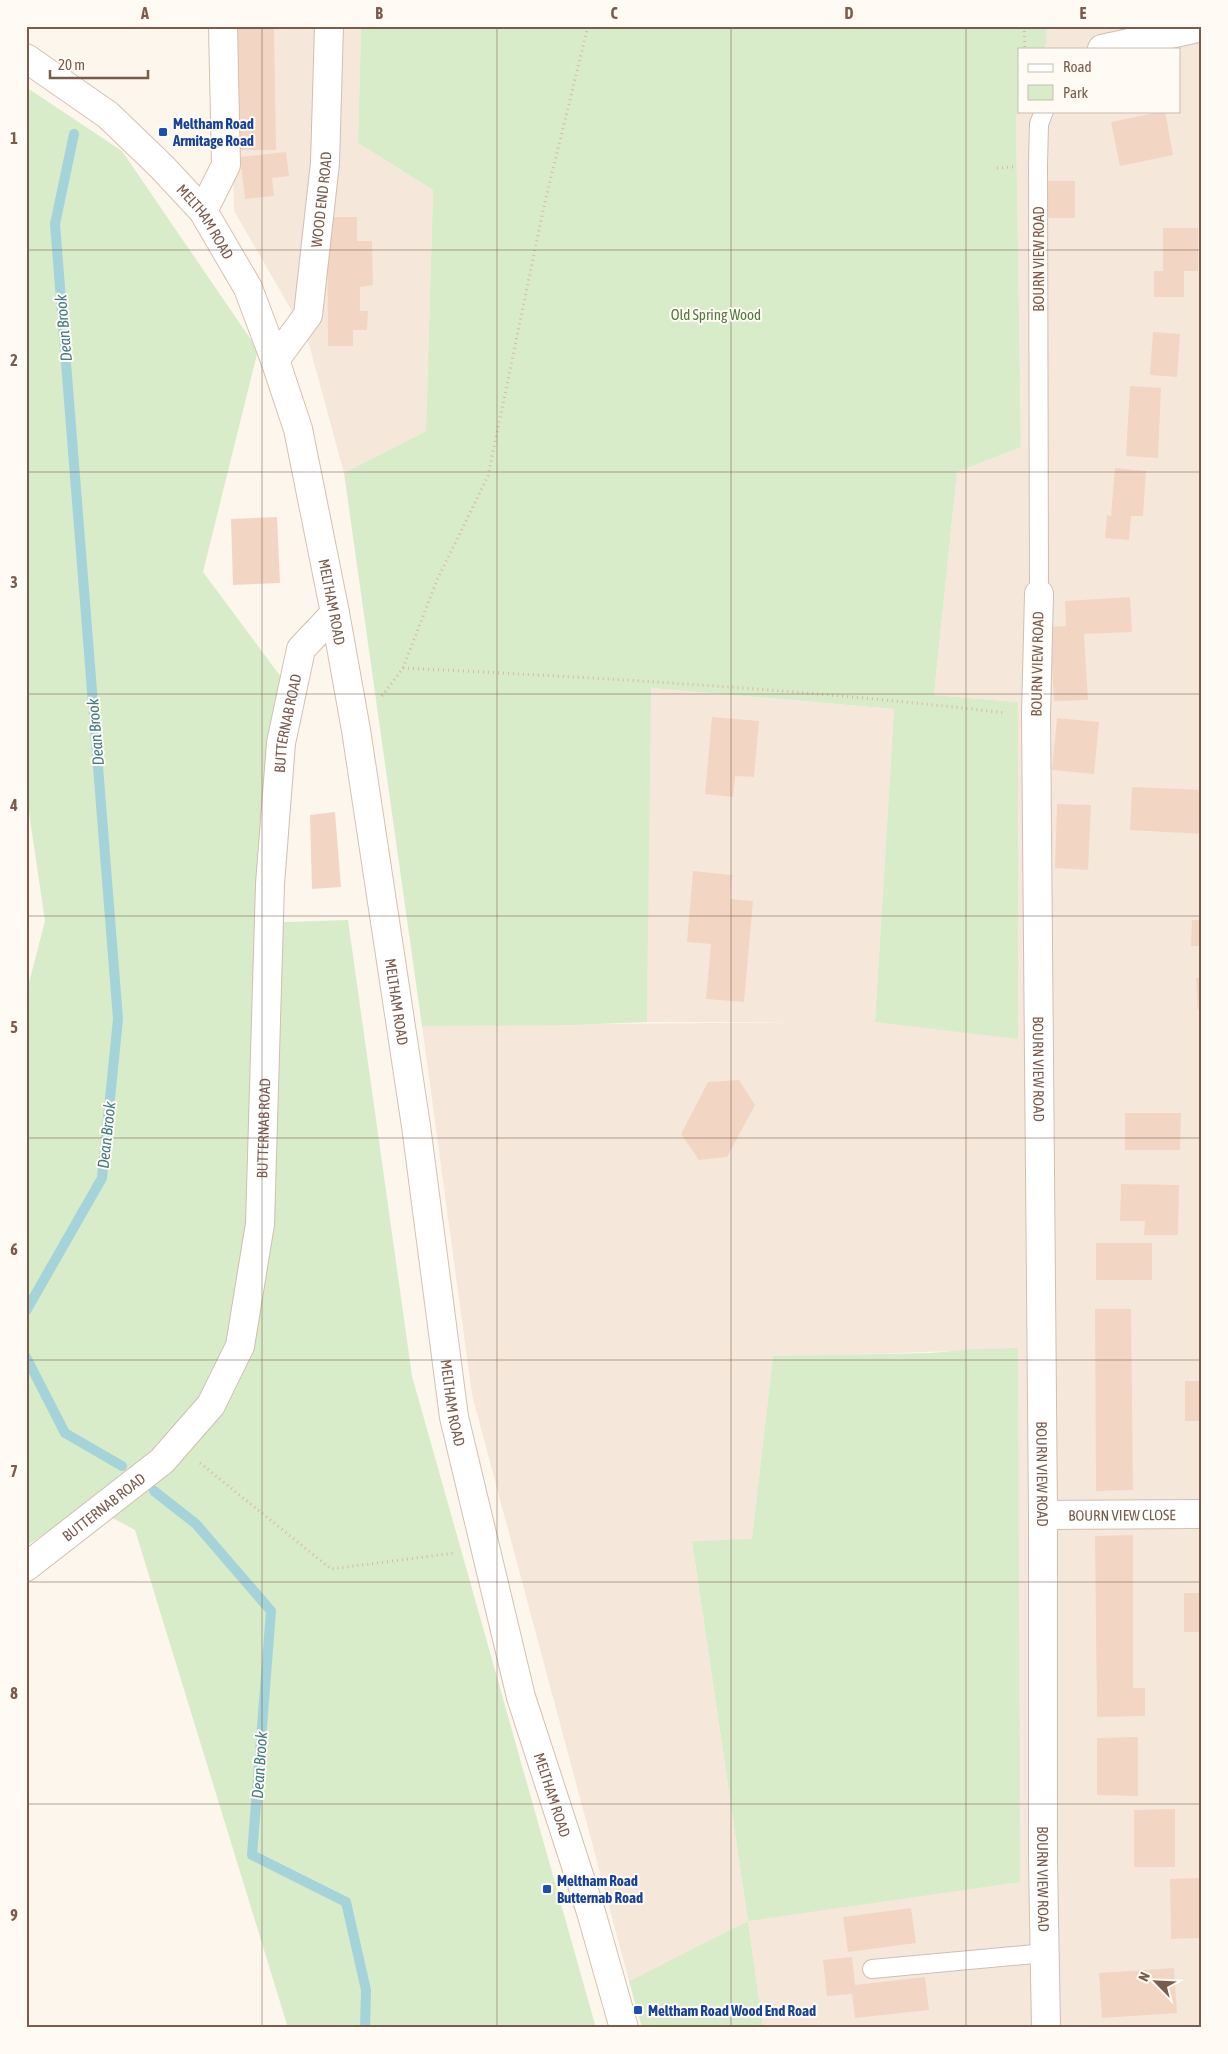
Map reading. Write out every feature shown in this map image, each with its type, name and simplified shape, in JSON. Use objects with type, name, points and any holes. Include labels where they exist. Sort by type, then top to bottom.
[{"type":"street","points":[[203,211],[226,165],[223,26]]},
{"type":"street","name":"WOOD END ROAD","points":[[276,360],[308,315],[325,163],[329,26]]},
{"type":"street","points":[[1106,48],[1142,38],[1202,27]]},
{"type":"street","name":"MELTHAM ROAD","points":[[26,58],[108,115],[162,166],[203,211],[248,288],[276,360],[298,429],[336,613],[356,730],[416,1126],[454,1417],[521,1697],[591,1912],[624,2028]]},
{"type":"street","name":"BOURN VIEW ROAD","points":[[1038,594],[1036,716],[1046,2028]]},
{"type":"street","name":"BUTTERNAB ROAD","points":[[26,1567],[162,1461],[211,1406],[240,1346],[260,1224],[270,884],[281,743],[301,649],[336,613]]},
{"type":"street","name":"BOURN VIEW CLOSE","points":[[1043,1515],[1202,1514]]},
{"type":"lane","name":"BOURN VIEW ROAD","points":[[1038,594],[1038,165],[1039,124],[1044,112]]},
{"type":"lane","points":[[872,1969],[1044,1953]]},
{"type":"path","points":[[356,730],[403,668],[437,580],[488,476],[544,206],[588,26]]},
{"type":"path","points":[[1024,26],[1025,48]]},
{"type":"path","points":[[403,668],[634,679],[894,699],[1036,716]]},
{"type":"path","points":[[177,1444],[331,1569],[486,1548]]},
{"type":"shaded area","points":[[230,26],[361,26],[358,143],[433,190],[426,431],[344,473],[307,337],[234,211]]},
{"type":"shaded area","points":[[1046,26],[1202,26],[1202,2028],[763,2028],[748,1921],[629,1981],[472,1395],[422,1026],[800,1022],[647,1022],[650,688],[894,709],[875,1021],[1018,702],[934,695],[957,472],[1021,447],[1016,117],[1018,112],[1180,112],[1180,48],[1044,48],[1047,42]],"holes":[[[1018,1349],[748,1921],[692,1541],[752,1540],[773,1357]]]},
{"type":"green space","name":"Old Spring Wood","points":[[361,26],[1046,26],[1047,42],[1044,48],[1018,48],[1018,112],[1016,117],[1021,447],[957,472],[934,695],[1018,702],[1018,1039],[875,1022],[894,709],[651,688],[647,1022],[573,1025],[422,1026],[344,473],[426,431],[433,190],[358,143]]},
{"type":"green space","points":[[26,87],[122,151],[258,350],[203,572],[281,677],[256,923],[348,920],[412,1376],[596,2028],[288,2028],[135,1530],[88,1505],[26,1546],[26,994],[45,921],[26,792]]},
{"type":"green space","points":[[1018,1348],[1020,1882],[748,1921],[692,1541],[752,1539],[773,1356],[931,1353],[974,1349]]},
{"type":"green space","points":[[748,1921],[763,2028],[642,2028],[629,1981]]},
{"type":"building","points":[[236,26],[274,26],[276,150],[239,150]]},
{"type":"building","points":[[1165,112],[1173,155],[1120,166],[1111,122]]},
{"type":"building","points":[[286,152],[289,176],[272,178],[274,196],[245,199],[240,157]]},
{"type":"building","points":[[1044,181],[1075,181],[1075,218],[1044,218]]},
{"type":"building","points":[[327,217],[357,217],[357,241],[372,241],[373,285],[360,287],[360,311],[368,311],[367,330],[353,330],[353,346],[328,346]]},
{"type":"building","points":[[1163,228],[1198,228],[1198,271],[1184,271],[1184,297],[1154,297],[1154,271],[1163,271]]},
{"type":"building","points":[[1153,332],[1180,334],[1177,377],[1150,375]]},
{"type":"building","points":[[1130,386],[1161,388],[1158,458],[1126,456]]},
{"type":"building","points":[[1115,468],[1146,471],[1143,516],[1131,516],[1129,540],[1105,538],[1107,515],[1111,516]]},
{"type":"building","points":[[277,517],[280,583],[233,585],[231,519]]},
{"type":"building","points":[[1130,597],[1132,632],[1084,634],[1088,700],[1054,701],[1050,627],[1066,626],[1065,601]]},
{"type":"building","points":[[712,717],[759,721],[754,777],[735,776],[733,797],[705,794]]},
{"type":"building","points":[[1057,718],[1099,722],[1094,774],[1052,770]]},
{"type":"building","points":[[1132,787],[1202,790],[1202,834],[1130,830]]},
{"type":"building","points":[[1057,804],[1091,805],[1088,870],[1055,868]]},
{"type":"building","points":[[335,812],[341,887],[312,889],[310,815]]},
{"type":"building","points":[[693,871],[732,875],[730,899],[753,901],[744,1002],[706,999],[711,944],[687,942]]},
{"type":"building","points":[[1192,920],[1202,920],[1202,946],[1191,946]]},
{"type":"building","points":[[1196,978],[1202,978],[1202,1010],[1198,1010]]},
{"type":"building","points":[[739,1080],[755,1105],[727,1157],[699,1160],[681,1134],[708,1082]]},
{"type":"building","points":[[1125,1113],[1181,1113],[1180,1150],[1125,1150]]},
{"type":"building","points":[[1121,1184],[1179,1185],[1178,1235],[1144,1235],[1145,1221],[1120,1221]]},
{"type":"building","points":[[1096,1243],[1152,1243],[1152,1280],[1096,1280]]},
{"type":"building","points":[[1095,1309],[1131,1309],[1133,1490],[1096,1491]]},
{"type":"building","points":[[1185,1381],[1202,1381],[1202,1421],[1185,1421]]},
{"type":"building","points":[[1133,1535],[1133,1688],[1145,1688],[1145,1716],[1097,1717],[1095,1536]]},
{"type":"building","points":[[1184,1593],[1202,1593],[1202,1632],[1184,1632]]},
{"type":"building","points":[[1138,1737],[1138,1796],[1097,1795],[1097,1738]]},
{"type":"building","points":[[1175,1809],[1175,1867],[1134,1867],[1134,1810]]},
{"type":"building","points":[[1202,1878],[1202,1938],[1171,1939],[1170,1879]]},
{"type":"building","points":[[911,1908],[916,1943],[848,1952],[843,1917]]},
{"type":"building","points":[[852,1957],[855,1985],[925,1977],[929,2010],[855,2018],[852,1994],[827,1996],[823,1960]]},
{"type":"building","points":[[1174,1968],[1177,2013],[1102,2018],[1099,1973]]},
{"type":"waterway","name":"Dean Brook","points":[[26,1311],[102,1178],[118,1019],[55,224],[74,134]]},
{"type":"waterway","name":"Dean Brook","points":[[26,1357],[65,1433],[122,1466]]},
{"type":"waterway","name":"Dean Brook","points":[[154,1491],[196,1524],[271,1611],[252,1855],[346,1902],[366,1990],[365,2028]]},
{"type":"place","name":"Meltham Road Armitage Road","points":[[163,132]]},
{"type":"place","name":"Meltham Road Butternab Road","points":[[547,1889]]},
{"type":"place","name":"Meltham Road Wood End Road","points":[[638,2010]]}]
